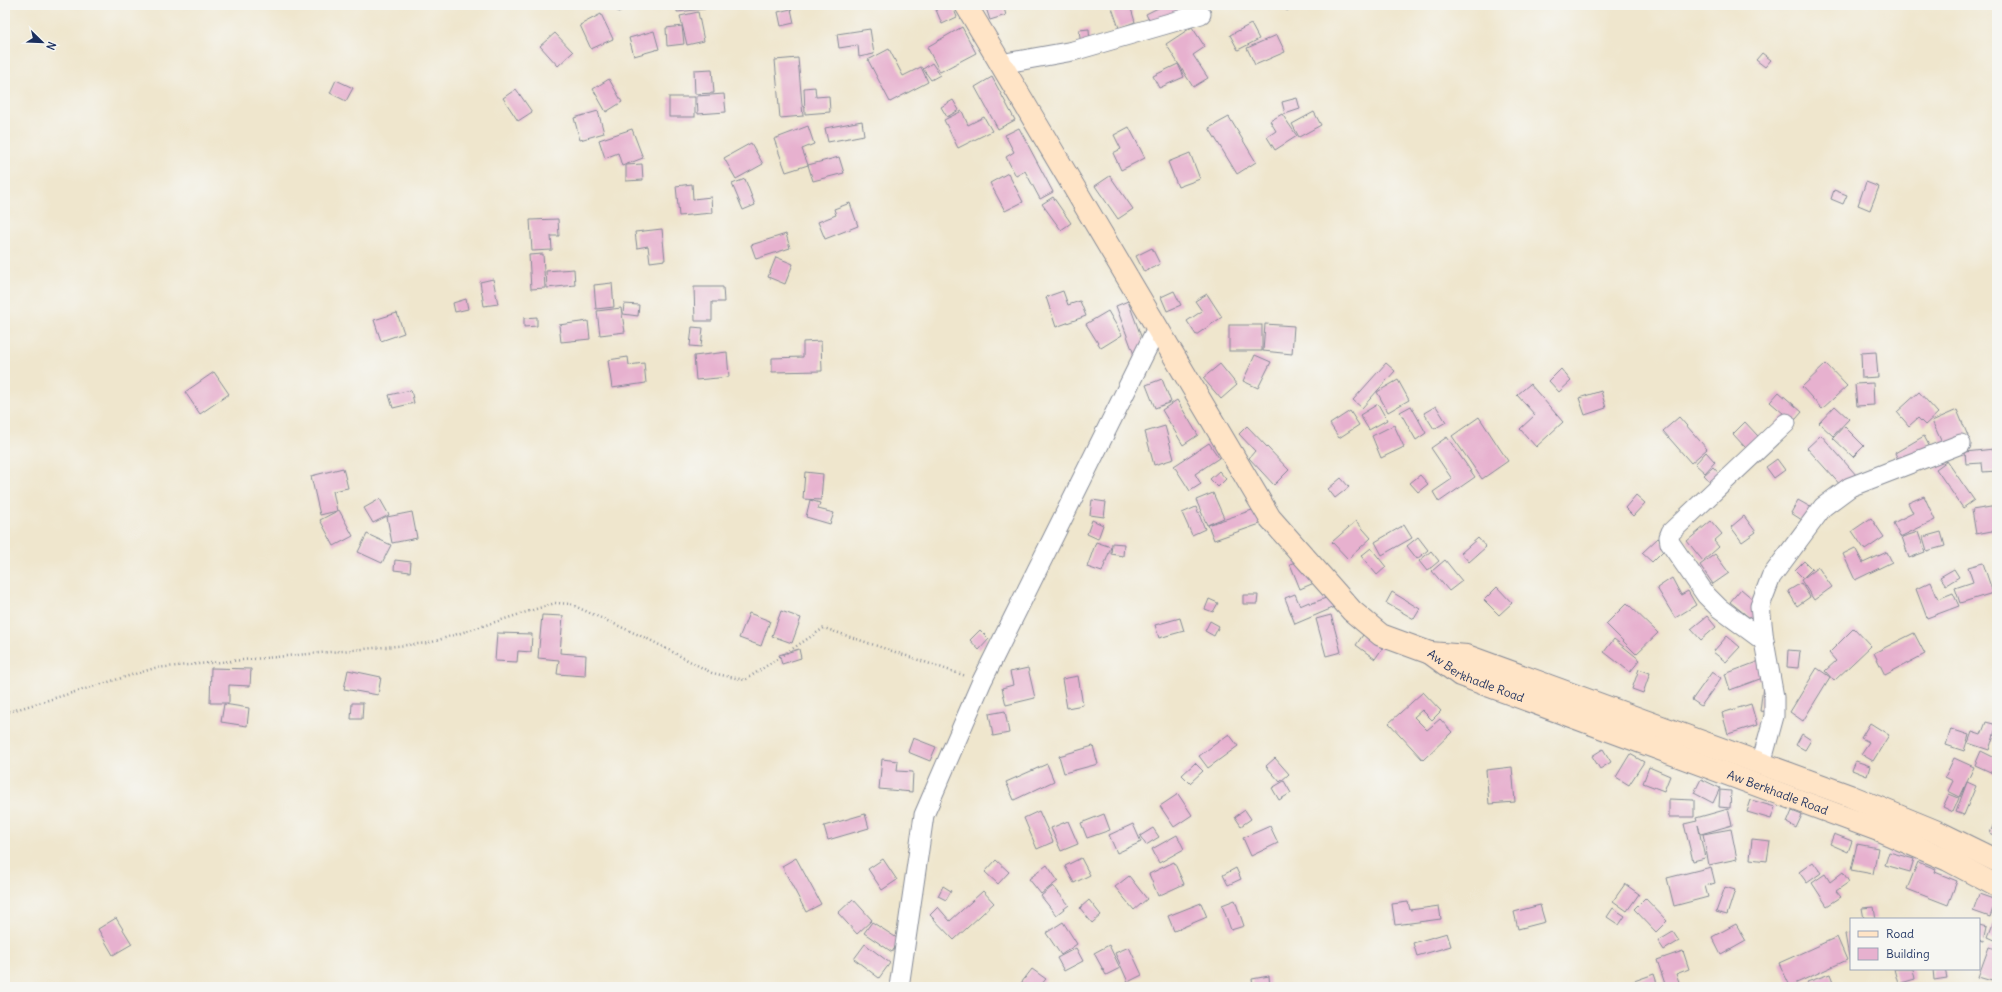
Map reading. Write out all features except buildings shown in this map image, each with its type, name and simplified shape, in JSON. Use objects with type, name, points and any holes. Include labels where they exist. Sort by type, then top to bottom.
[{"type":"main road","points":[[966,5],[1270,518],[1352,611],[1382,635],[1430,653]]},
{"type":"main road","name":"Aw Berkhadle Road","points":[[1430,653],[1467,656],[1901,817],[1997,861]]},
{"type":"main road","name":"Aw Berkhadle Road","points":[[1430,653],[1460,675],[1881,831],[1948,860],[1997,886]]},
{"type":"street","points":[[1000,64],[1073,51],[1201,14]]},
{"type":"street","points":[[899,987],[924,815],[982,681],[1157,328]]},
{"type":"street","points":[[1764,641],[1719,608],[1706,595],[1670,544],[1669,537],[1672,532],[1786,423]]},
{"type":"street","points":[[1761,764],[1774,716],[1774,697],[1764,641],[1760,606],[1771,577],[1823,507],[1850,487],[1961,444]]},
{"type":"path","points":[[5,713],[155,668],[429,643],[555,603],[570,604],[650,640],[712,673],[745,680],[824,628],[982,681]]}]
